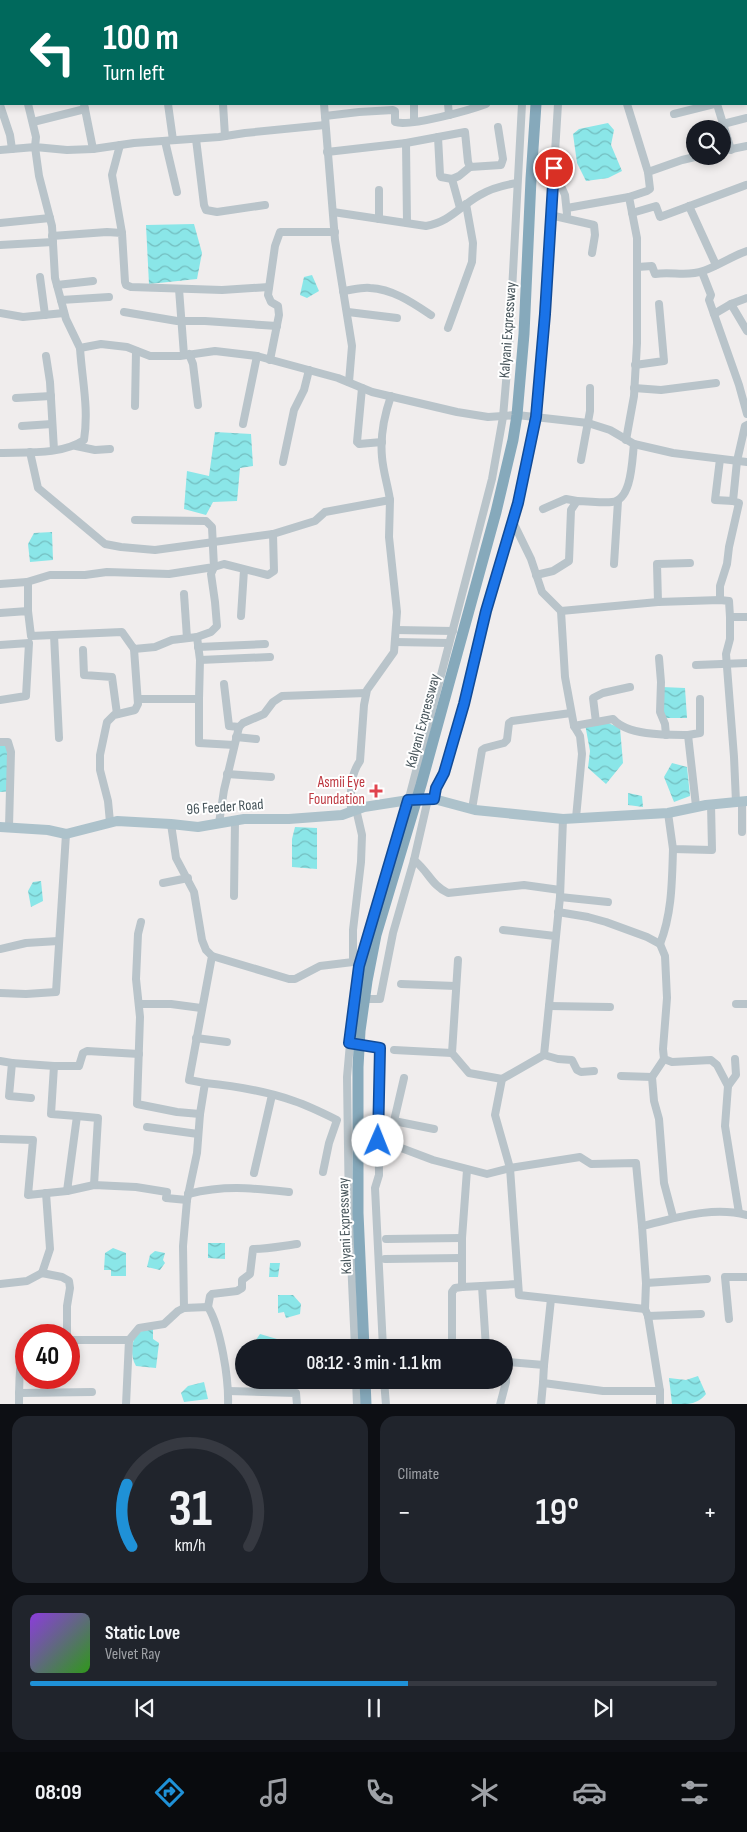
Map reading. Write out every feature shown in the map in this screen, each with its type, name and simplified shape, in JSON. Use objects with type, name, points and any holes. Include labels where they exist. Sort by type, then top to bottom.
[{"type":"highway","name":"Kalyani Expressway","points":[[364,1339],[358,1213],[358,1067],[360,1031],[376,935],[421,785],[496,512],[517,415],[524,334],[536,105]]},
{"type":"highway","points":[[365,1389],[366,1404]]},
{"type":"main road","name":"96 Feeder Road","points":[[5,827],[48,830],[66,834],[110,822],[128,821],[198,827],[244,819],[308,818],[342,815],[353,810],[408,800],[428,799],[472,809],[563,819],[668,814],[696,806],[742,802]]},
{"type":"street","points":[[28,105],[36,137],[35,147],[38,176],[50,218],[55,278],[64,313],[80,348],[86,391],[86,424],[84,440],[76,446]]},
{"type":"street","points":[[168,105],[169,141],[177,192]]},
{"type":"street","points":[[223,105],[225,136]]},
{"type":"street","points":[[324,105],[335,232],[352,346],[349,382]]},
{"type":"street","points":[[414,105],[414,121]]},
{"type":"street","points":[[448,105],[449,115]]},
{"type":"street","points":[[325,116],[359,108],[385,107],[395,111],[395,122],[397,124],[449,115],[483,105]]},
{"type":"street","name":"Kalyani Expressway","points":[[355,1339],[347,1110],[349,1043],[354,999],[359,966],[408,800],[492,479],[503,417],[509,347],[522,105]]},
{"type":"street","points":[[354,999],[380,999],[393,933],[414,860],[428,799],[444,773],[464,704],[486,611],[529,454],[536,417],[545,314],[558,105]]},
{"type":"street","points":[[567,208],[629,197],[650,189],[648,172],[627,105]]},
{"type":"street","points":[[674,114],[711,105]]},
{"type":"street","points":[[715,105],[721,120]]},
{"type":"street","points":[[32,122],[85,107],[93,149]]},
{"type":"street","points":[[1,109],[12,149]]},
{"type":"street","points":[[731,122],[747,118]]},
{"type":"street","points":[[0,150],[35,147],[67,150],[93,149],[326,125]]},
{"type":"street","points":[[438,137],[440,175],[441,177],[452,178],[459,176],[470,167],[501,165],[503,159],[498,127]]},
{"type":"street","points":[[327,152],[406,143],[465,132],[470,167]]},
{"type":"street","points":[[196,139],[206,210],[217,212],[265,205]]},
{"type":"street","points":[[406,143],[407,223]]},
{"type":"street","points":[[120,145],[112,175],[122,233],[126,285],[131,287],[179,290],[269,288]]},
{"type":"street","points":[[731,150],[747,146]]},
{"type":"street","points":[[648,172],[686,159]]},
{"type":"street","points":[[554,168],[564,195],[568,220]]},
{"type":"street","points":[[448,328],[472,262],[473,243],[463,206],[452,178]]},
{"type":"street","points":[[333,212],[426,226],[438,224],[447,219],[463,206],[493,188],[518,183]]},
{"type":"street","points":[[632,213],[656,206],[660,217],[689,206],[692,203],[747,185]]},
{"type":"street","points":[[379,190],[379,219]]},
{"type":"street","points":[[626,440],[634,388],[637,238],[629,197]]},
{"type":"street","points":[[689,206],[716,265]]},
{"type":"street","points":[[550,216],[594,224],[595,235],[592,253]]},
{"type":"street","points":[[0,223],[50,218]]},
{"type":"street","points":[[0,245],[106,232],[122,233]]},
{"type":"street","points":[[270,360],[279,315],[278,306],[271,302],[268,295],[275,246],[280,232],[335,232]]},
{"type":"street","points":[[636,267],[652,266],[655,274],[702,272],[747,251]]},
{"type":"street","points":[[702,272],[711,295],[710,300],[714,314],[747,414]]},
{"type":"street","points":[[40,277],[45,315]]},
{"type":"street","points":[[57,285],[94,282]]},
{"type":"street","points":[[343,291],[370,288],[392,292],[431,315]]},
{"type":"street","points":[[179,290],[186,355],[193,364],[198,405]]},
{"type":"street","points":[[61,300],[109,297]]},
{"type":"street","points":[[714,314],[747,298]]},
{"type":"street","points":[[635,366],[664,361],[658,304]]},
{"type":"street","points":[[732,304],[747,331]]},
{"type":"street","points":[[124,312],[152,318],[181,321],[277,326]]},
{"type":"street","points":[[348,312],[397,318]]},
{"type":"street","points":[[0,313],[24,317],[64,313]]},
{"type":"street","points":[[80,348],[101,344],[127,347],[150,356],[186,355],[215,351],[257,356],[349,382],[362,388],[458,412],[488,417],[517,415],[588,423],[610,430],[634,444],[673,453],[747,462]]},
{"type":"street","points":[[135,406],[136,351]]},
{"type":"street","points":[[46,356],[51,396],[54,450]]},
{"type":"street","points":[[243,424],[257,356]]},
{"type":"street","points":[[283,462],[294,410],[304,390],[308,370]]},
{"type":"street","points":[[634,388],[661,390],[716,383]]},
{"type":"street","points":[[362,388],[357,442],[359,444],[382,442]]},
{"type":"street","points":[[581,460],[590,411],[590,388]]},
{"type":"street","points":[[16,398],[51,396]]},
{"type":"street","points":[[171,824],[176,858],[194,892],[202,940],[206,950],[212,956],[289,979],[295,979],[320,966],[353,962],[353,930],[361,862],[362,835],[353,810],[350,784],[360,761],[366,693],[394,652],[396,630],[397,612],[389,538],[390,500],[382,458],[384,416],[391,396]]},
{"type":"street","points":[[22,426],[52,424]]},
{"type":"street","points":[[733,501],[737,461],[745,426],[747,425]]},
{"type":"street","points":[[543,509],[566,499],[612,502],[624,497],[628,490],[634,444]]},
{"type":"street","points":[[0,453],[54,450],[76,446],[95,450],[110,449]]},
{"type":"street","points":[[30,452],[38,488],[105,544],[121,548],[155,550],[212,544],[273,534],[315,521],[325,512],[390,500]]},
{"type":"street","points":[[720,459],[715,500],[739,503],[727,564],[720,586],[720,600]]},
{"type":"street","points":[[536,575],[553,571],[569,561],[570,510],[577,501]]},
{"type":"street","points":[[614,564],[618,501]]},
{"type":"street","points":[[134,649],[156,647],[172,640],[197,637],[211,632],[217,626],[211,574],[214,567],[212,527],[206,521],[135,520]]},
{"type":"street","points":[[512,520],[531,560],[542,592],[561,611],[565,677],[574,726],[580,736],[582,754],[576,818]]},
{"type":"street","points":[[0,584],[27,582],[50,575],[85,575],[107,572],[169,574],[224,564],[268,575],[274,571],[273,534]]},
{"type":"street","points":[[658,602],[657,564],[690,563]]},
{"type":"street","points":[[240,616],[244,570]]},
{"type":"street","points":[[27,582],[31,636],[122,632],[134,649],[138,699],[135,710],[114,715],[107,722],[100,755],[100,770],[108,801],[110,822]]},
{"type":"street","points":[[184,594],[187,638]]},
{"type":"street","points":[[561,611],[658,602],[729,601],[730,639],[726,654],[734,757],[742,802],[742,832]]},
{"type":"street","points":[[0,613],[28,611]]},
{"type":"street","points":[[730,617],[747,617]]},
{"type":"street","points":[[396,630],[453,630]]},
{"type":"street","points":[[54,635],[59,738]]},
{"type":"street","points":[[197,637],[200,660],[199,743],[256,739]]},
{"type":"street","points":[[395,642],[450,644]]},
{"type":"street","points":[[0,645],[29,643],[26,696],[0,700]]},
{"type":"street","points":[[198,647],[265,644]]},
{"type":"street","points":[[83,650],[84,675],[112,677],[117,714]]},
{"type":"street","points":[[200,660],[270,657]]},
{"type":"street","points":[[659,658],[661,682],[660,712],[665,724],[666,735]]},
{"type":"street","points":[[696,665],[747,663]]},
{"type":"street","points":[[224,684],[229,726],[239,727]]},
{"type":"street","points":[[596,722],[593,698],[603,693],[630,687]]},
{"type":"street","points":[[219,823],[227,774],[239,727],[243,723],[264,714],[272,702],[282,696],[366,693]]},
{"type":"street","points":[[138,699],[199,699]]},
{"type":"street","points":[[574,726],[613,719],[624,728],[666,735],[700,733],[700,699]]},
{"type":"street","points":[[472,809],[482,750],[504,743],[507,740],[509,724],[512,721],[572,713]]},
{"type":"street","points":[[688,735],[696,806]]},
{"type":"street","points":[[0,742],[8,742],[11,752],[5,827]]},
{"type":"street","points":[[227,774],[271,777]]},
{"type":"street","points":[[673,849],[712,850],[711,804]]},
{"type":"street","points":[[660,944],[671,901],[673,849],[668,814]]},
{"type":"street","points":[[544,1055],[560,893],[563,819]]},
{"type":"street","points":[[234,896],[235,821]]},
{"type":"street","points":[[0,993],[56,992],[66,834]]},
{"type":"street","points":[[414,860],[424,868],[438,888],[448,893],[524,886],[608,902]]},
{"type":"street","points":[[164,883],[188,878]]},
{"type":"street","points":[[558,912],[606,922],[647,937],[660,944],[665,956],[667,998],[664,1059],[652,1077],[654,1101],[659,1119],[664,1183],[673,1217]]},
{"type":"street","points":[[141,922],[138,934],[136,979],[140,1004],[137,1104],[177,1112],[200,1114]]},
{"type":"street","points":[[503,930],[556,936]]},
{"type":"street","points":[[0,949],[26,943],[58,941]]},
{"type":"street","points":[[212,956],[189,1080],[205,1084],[231,1086],[272,1095],[293,1101],[337,1120],[329,1143],[323,1172]]},
{"type":"street","points":[[458,960],[452,1053],[469,1073],[502,1079],[544,1055],[572,1060],[577,1070],[582,1072],[594,1071]]},
{"type":"street","points":[[401,984],[456,986]]},
{"type":"street","points":[[140,1004],[171,1004],[201,1008]]},
{"type":"street","points":[[736,1004],[747,1004]]},
{"type":"street","points":[[549,1006],[610,1007]]},
{"type":"street","points":[[196,1038],[227,1042]]},
{"type":"street","points":[[349,1043],[380,1048],[379,1175],[375,1188],[383,1339]]},
{"type":"street","points":[[394,1050],[452,1053]]},
{"type":"street","points":[[0,1061],[54,1066],[79,1066],[86,1051],[139,1054]]},
{"type":"street","points":[[664,1059],[672,1062],[711,1060],[717,1065],[728,1086]]},
{"type":"street","points":[[735,1059],[736,1075],[728,1086],[725,1126],[738,1213]]},
{"type":"street","points":[[12,1063],[9,1096],[31,1098]]},
{"type":"street","points":[[54,1066],[51,1114],[98,1118],[94,1185]]},
{"type":"street","points":[[621,1076],[652,1077]]},
{"type":"street","points":[[404,1078],[394,1122],[386,1137],[388,1144],[432,1160],[487,1174],[510,1168],[580,1157],[591,1164],[636,1163],[646,1283],[646,1313],[660,1391],[660,1404]]},
{"type":"street","points":[[502,1079],[495,1115],[510,1168],[519,1295],[646,1313],[700,1314]]},
{"type":"street","points":[[184,1308],[183,1246],[188,1197],[197,1153],[200,1114],[205,1084]]},
{"type":"street","points":[[254,1173],[272,1095]]},
{"type":"street","points":[[67,1191],[77,1116]]},
{"type":"street","points":[[394,1122],[434,1129]]},
{"type":"street","points":[[147,1127],[198,1134]]},
{"type":"street","points":[[0,1139],[33,1140],[28,1195],[67,1191],[94,1185],[136,1187],[167,1192],[166,1198],[188,1197],[212,1188],[234,1187],[289,1192]]},
{"type":"street","points":[[462,1287],[462,1238],[467,1170]]},
{"type":"street","points":[[42,1273],[50,1249],[46,1193]]},
{"type":"street","points":[[642,1226],[673,1217],[707,1212],[747,1215]]},
{"type":"street","points":[[386,1239],[462,1238]]},
{"type":"street","points":[[228,1404],[228,1391],[220,1341],[208,1307],[210,1296],[212,1294],[237,1291],[242,1288],[242,1280],[250,1274],[253,1249],[268,1249],[281,1245],[297,1244]]},
{"type":"street","points":[[385,1259],[462,1258]]},
{"type":"street","points":[[0,1284],[27,1281],[42,1273],[62,1277],[69,1281],[67,1324]]},
{"type":"street","points":[[729,1319],[725,1277],[747,1277]]},
{"type":"street","points":[[646,1283],[707,1279]]},
{"type":"street","points":[[452,1339],[452,1292],[455,1288],[518,1284]]},
{"type":"street","points":[[482,1286],[485,1339]]},
{"type":"street","points":[[541,1404],[551,1299]]},
{"type":"street","points":[[126,1404],[129,1340],[139,1328],[164,1324],[184,1308],[208,1307]]},
{"type":"street","points":[[80,1340],[129,1340]]},
{"type":"street","points":[[513,1363],[544,1365]]},
{"type":"street","points":[[544,1383],[603,1391],[660,1391]]},
{"type":"street","points":[[19,1389],[19,1404]]},
{"type":"street","points":[[356,1389],[357,1404]]},
{"type":"street","points":[[385,1389],[386,1404]]},
{"type":"street","points":[[500,1404],[504,1389]]},
{"type":"street","points":[[228,1391],[296,1393],[297,1404]]},
{"type":"street","points":[[19,1393],[92,1392]]},
{"type":"water","points":[[608,123],[614,130],[611,145],[622,171],[608,178],[586,181],[577,163],[573,134],[579,129]]},
{"type":"water","points":[[194,224],[202,253],[197,279],[149,284],[146,225]]},
{"type":"water","points":[[312,275],[319,291],[307,298],[300,295],[304,277]]},
{"type":"water","points":[[215,432],[251,434],[253,466],[240,468],[237,501],[213,502],[206,515],[184,509],[187,471],[209,476]]},
{"type":"water","points":[[52,532],[53,560],[30,562],[28,544],[34,533]]},
{"type":"water","points":[[662,687],[685,688],[687,718],[662,718]]},
{"type":"water","points":[[601,720],[620,728],[623,763],[606,784],[588,768],[590,751],[585,724]]},
{"type":"water","points":[[0,746],[6,746],[9,750],[13,791],[0,792]]},
{"type":"water","points":[[672,763],[687,767],[690,796],[674,802],[664,777]]},
{"type":"water","points":[[628,793],[642,796],[643,807],[628,805]]},
{"type":"water","points":[[295,827],[317,828],[317,869],[292,867],[292,839]]},
{"type":"water","points":[[41,881],[43,901],[31,907],[28,891],[33,882]]},
{"type":"water","points":[[208,1243],[225,1243],[225,1259],[208,1258]]},
{"type":"water","points":[[113,1248],[126,1253],[126,1276],[111,1276],[111,1270],[104,1270],[105,1253]]},
{"type":"water","points":[[155,1251],[165,1253],[163,1260],[165,1263],[160,1270],[147,1267],[150,1255]]},
{"type":"water","points":[[270,1263],[280,1263],[278,1277],[269,1277]]},
{"type":"water","points":[[278,1295],[293,1295],[301,1304],[300,1314],[286,1318],[284,1312],[278,1313]]},
{"type":"water","points":[[153,1329],[153,1339],[159,1343],[156,1368],[136,1366],[132,1353],[136,1336],[138,1332]]},
{"type":"water","points":[[260,1334],[277,1339],[257,1339]]},
{"type":"water","points":[[698,1376],[706,1394],[703,1398],[691,1404],[672,1404],[669,1378],[686,1380]]},
{"type":"water","points":[[204,1382],[208,1399],[184,1402],[181,1393],[188,1386]]},
{"type":"place","name":"Asmii Eye Foundation","points":[[376,791]]},
{"type":"route","points":[[378,1141],[378,1068],[380,1048],[349,1043],[359,966],[408,800],[434,799],[436,788],[444,773],[464,704],[486,611],[518,503],[536,417],[545,314],[554,168]]}]
